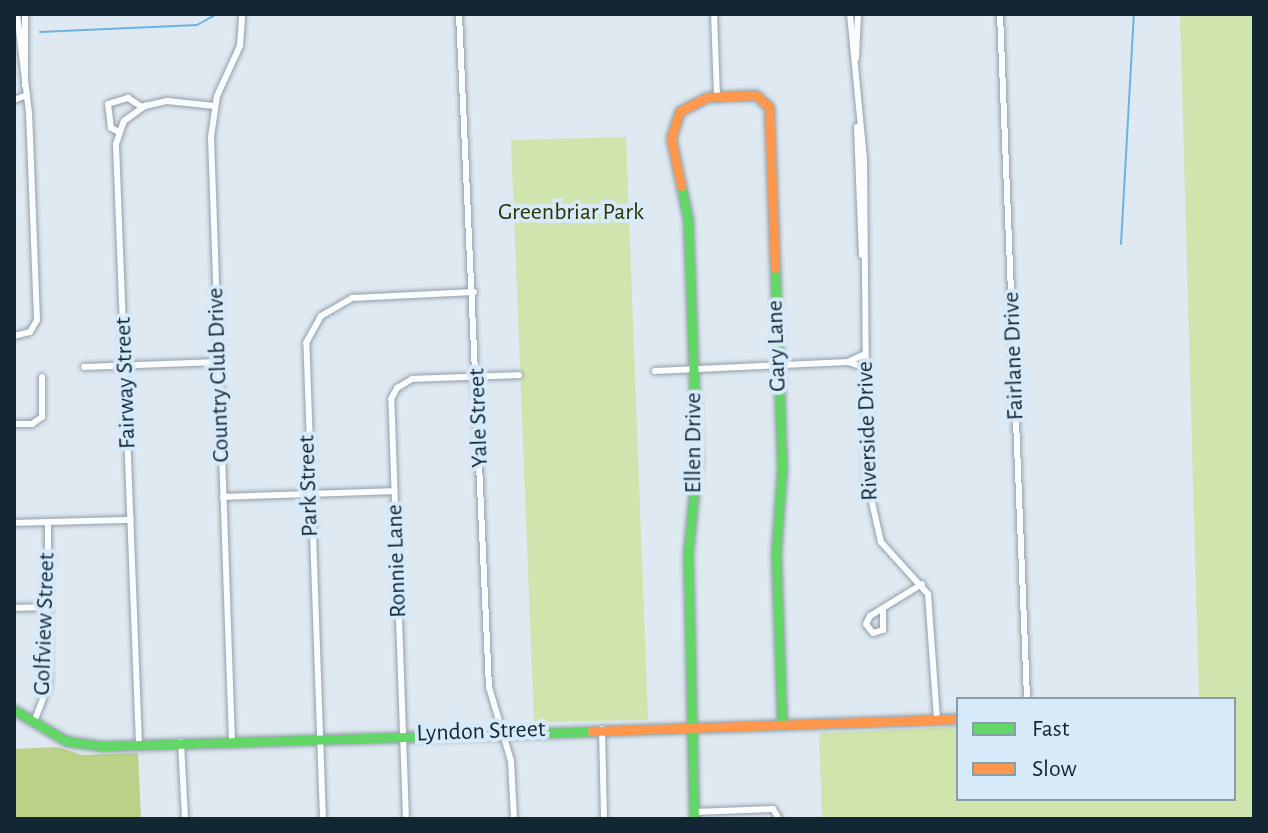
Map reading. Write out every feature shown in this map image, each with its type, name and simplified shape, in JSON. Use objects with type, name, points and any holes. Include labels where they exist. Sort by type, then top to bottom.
[{"type":"street","points":[[14,336],[32,330],[37,320],[27,95],[17,14]]},
{"type":"street","points":[[25,14],[25,85]]},
{"type":"street","name":"Country Club Drive","points":[[232,741],[210,148],[215,106],[240,46],[242,14]]},
{"type":"street","name":"Yale Street","points":[[459,14],[466,228],[474,292],[478,376],[489,693],[498,732],[511,761],[514,819]]},
{"type":"street","points":[[714,14],[717,97]]},
{"type":"street","name":"Riverside Drive","points":[[850,14],[856,61]]},
{"type":"street","name":"Riverside Drive","points":[[858,14],[856,61],[864,176],[863,258],[868,406],[864,430],[871,500],[881,542],[922,584],[932,611],[937,721]]},
{"type":"street","name":"Fairlane Drive","points":[[1000,14],[1027,697]]},
{"type":"street","points":[[14,100],[27,95]]},
{"type":"street","name":"Gary Lane","points":[[717,97],[756,95],[769,107],[782,467],[776,553],[782,725]]},
{"type":"street","name":"Ellen Drive","points":[[694,815],[688,554],[697,476],[688,220],[671,132],[675,118],[688,104],[717,97]]},
{"type":"street","name":"Fairway Street","points":[[139,744],[116,155],[119,132],[108,121],[109,102],[128,98],[142,107]]},
{"type":"street","points":[[119,132],[133,111],[142,107],[167,101],[215,106]]},
{"type":"street","name":"Park Street","points":[[323,819],[304,352],[317,321],[352,298],[474,292]]},
{"type":"street","points":[[848,362],[865,354]]},
{"type":"street","points":[[84,367],[218,362]]},
{"type":"street","points":[[655,371],[848,362],[866,368]]},
{"type":"street","points":[[478,376],[519,375]]},
{"type":"street","name":"Ronnie Lane","points":[[406,819],[391,405],[397,388],[417,379],[478,376]]},
{"type":"street","points":[[14,424],[32,424],[42,417],[42,377]]},
{"type":"street","points":[[223,497],[394,491]]},
{"type":"street","points":[[14,523],[131,520]]},
{"type":"street","name":"Golfview Street","points":[[34,722],[48,686],[48,524]]},
{"type":"street","points":[[883,611],[897,596],[922,584]]},
{"type":"street","points":[[14,608],[46,607]]},
{"type":"street","name":"Lyndon Street","points":[[14,710],[77,745],[956,719]]},
{"type":"street","points":[[602,729],[604,819]]},
{"type":"street","points":[[181,742],[185,819]]},
{"type":"street","points":[[694,815],[773,809],[779,819]]},
{"type":"green space","points":[[1180,14],[1254,14],[1254,819],[822,819],[819,733],[956,727],[956,801],[1236,801],[1236,697],[1199,697]]},
{"type":"green space","name":"Greenbriar Park","points":[[626,137],[648,720],[534,722],[511,140]]},
{"type":"green space","points":[[57,747],[83,755],[138,753],[141,819],[14,819],[14,749]]},
{"type":"waterway","points":[[40,32],[197,25],[217,14]]},
{"type":"waterway","points":[[1121,244],[1134,14]]},
{"type":"traffic: fast","points":[[681,186],[688,220],[697,460],[688,554],[694,819]]},
{"type":"traffic: fast","points":[[775,268],[782,467],[776,553],[782,725]]},
{"type":"traffic: fast","points":[[14,710],[66,741],[101,746],[592,731]]},
{"type":"traffic: slow","points":[[681,186],[671,138],[680,111],[708,97],[756,95],[769,107],[775,268]]},
{"type":"traffic: slow","points":[[592,731],[956,719]]}]
